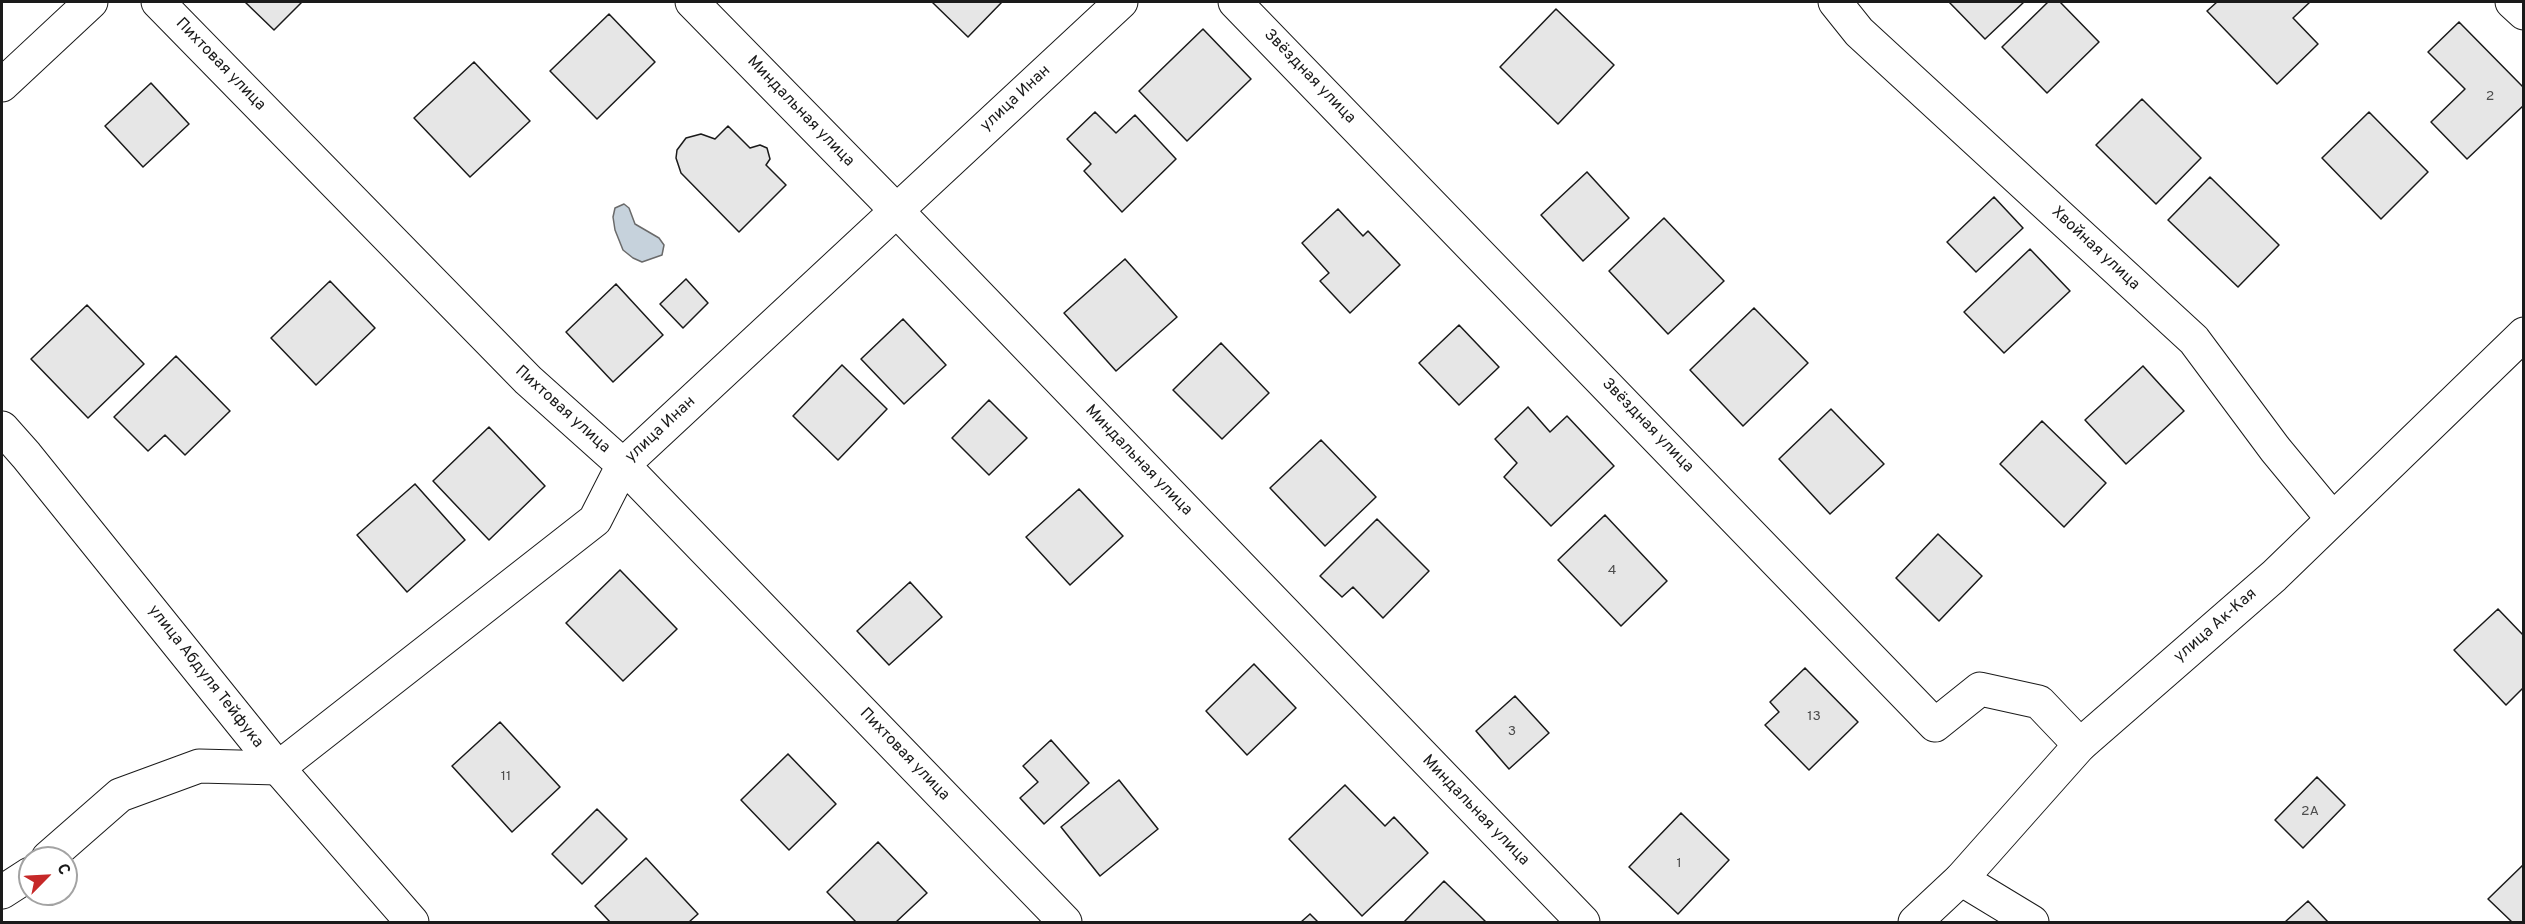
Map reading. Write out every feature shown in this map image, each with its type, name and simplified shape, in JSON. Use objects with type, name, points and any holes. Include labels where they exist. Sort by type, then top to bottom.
[{"type":"street","points":[[2,85],[91,2]]},
{"type":"street","name":"Пихтовая улица","points":[[158,2],[528,380],[623,465],[1065,922]]},
{"type":"street","name":"Миндальная улица","points":[[692,2],[896,210],[1583,922]]},
{"type":"street","name":"улица Инан","points":[[278,768],[595,519],[623,465],[1122,2]]},
{"type":"street","name":"Звёздная улица","points":[[1235,2],[1935,725],[1980,689],[2039,702],[2079,745]]},
{"type":"street","name":"Хвойная улица","points":[[1835,2],[1859,32],[2194,340],[2275,449],[2332,518]]},
{"type":"street","points":[[2512,2],[2523,13]]},
{"type":"street","name":"улица Ак-Кая","points":[[1915,922],[1962,879],[2079,745],[2274,576],[2523,334]]},
{"type":"street","name":"улица Абдуля Тейфука","points":[[2,428],[26,454],[278,768],[412,922]]},
{"type":"street","points":[[62,846],[120,795],[199,766],[278,768]]},
{"type":"street","points":[[1962,879],[2032,922]]},
{"type":"street","points":[[2,892],[18,882]]},
{"type":"shaded area","points":[[624,204],[629,208],[635,224],[659,238],[664,245],[662,255],[642,262],[623,250],[615,230],[613,217],[615,208]]},
{"type":"building","points":[[245,2],[302,2],[274,30]]},
{"type":"building","points":[[932,2],[1002,2],[968,37]]},
{"type":"building","points":[[1949,2],[2024,2],[1985,39]]},
{"type":"building","points":[[2048,2],[2060,2],[2099,42],[2047,93],[2002,47]]},
{"type":"building","points":[[2217,2],[2310,2],[2293,18],[2318,44],[2277,84],[2207,11]]},
{"type":"building","points":[[1556,9],[1614,65],[1558,124],[1500,67]]},
{"type":"building","points":[[609,14],[655,62],[597,119],[550,71]]},
{"type":"building","points":[[2459,22],[2524,88],[2524,105],[2467,159],[2431,122],[2465,89],[2428,52]]},
{"type":"building","points":[[1203,29],[1251,79],[1187,141],[1139,91]]},
{"type":"building","points":[[474,62],[530,121],[470,177],[414,118]]},
{"type":"building","points":[[151,83],[189,124],[143,167],[105,126]]},
{"type":"building","points":[[2142,99],[2201,158],[2156,204],[2096,145]]},
{"type":"building","points":[[1095,112],[1116,133],[1135,115],[1176,159],[1122,212],[1084,171],[1091,164],[1067,139]]},
{"type":"building","points":[[2369,112],[2428,172],[2381,219],[2322,158]]},
{"type":"building","points":[[728,126],[750,148],[760,145],[767,148],[770,159],[766,165],[786,185],[739,232],[681,173],[676,158],[677,150],[686,138],[701,134],[715,139]]},
{"type":"building","points":[[1587,172],[1629,218],[1583,261],[1541,215]]},
{"type":"building","points":[[2210,177],[2279,245],[2238,287],[2168,220]]},
{"type":"building","points":[[1994,197],[2023,228],[1976,272],[1947,242]]},
{"type":"building","points":[[1338,209],[1363,236],[1368,231],[1400,265],[1350,313],[1320,281],[1329,273],[1302,243]]},
{"type":"building","points":[[1664,218],[1724,281],[1668,334],[1609,271]]},
{"type":"building","points":[[2030,249],[2070,291],[2004,353],[1964,312]]},
{"type":"building","points":[[1125,259],[1177,317],[1116,371],[1064,313]]},
{"type":"building","points":[[686,279],[708,303],[683,328],[660,304]]},
{"type":"building","points":[[330,281],[375,328],[316,385],[271,338]]},
{"type":"building","points":[[616,284],[663,335],[613,382],[566,332]]},
{"type":"building","points":[[87,305],[144,364],[88,418],[31,359]]},
{"type":"building","points":[[1754,308],[1808,363],[1743,426],[1690,370]]},
{"type":"building","points":[[903,319],[946,365],[904,404],[861,359]]},
{"type":"building","points":[[1459,325],[1499,367],[1459,405],[1419,363]]},
{"type":"building","points":[[1221,343],[1269,393],[1222,439],[1173,390]]},
{"type":"building","points":[[176,356],[230,411],[185,455],[165,435],[148,451],[114,417]]},
{"type":"building","points":[[842,365],[887,409],[838,460],[793,416]]},
{"type":"building","points":[[2143,366],[2184,411],[2126,464],[2085,420]]},
{"type":"building","points":[[989,400],[1027,438],[989,475],[952,438]]},
{"type":"building","points":[[1528,407],[1550,432],[1567,416],[1614,466],[1551,526],[1504,477],[1517,463],[1495,439]]},
{"type":"building","points":[[1831,409],[1884,464],[1830,514],[1779,459]]},
{"type":"building","points":[[2042,421],[2106,483],[2064,527],[2000,464]]},
{"type":"building","points":[[489,427],[545,486],[489,540],[433,481]]},
{"type":"building","points":[[1321,440],[1376,497],[1325,546],[1270,488]]},
{"type":"building","points":[[415,484],[465,540],[407,592],[357,535]]},
{"type":"building","points":[[1079,489],[1123,536],[1070,585],[1026,537]]},
{"type":"building","points":[[1605,515],[1667,581],[1621,626],[1558,560]]},
{"type":"building","points":[[1377,519],[1429,571],[1383,618],[1353,587],[1342,597],[1320,576]]},
{"type":"building","points":[[1938,534],[1982,576],[1939,621],[1896,578]]},
{"type":"building","points":[[620,570],[677,629],[623,681],[566,623]]},
{"type":"building","points":[[910,582],[942,617],[889,665],[857,631]]},
{"type":"building","points":[[2498,609],[2524,636],[2524,687],[2506,705],[2454,650]]},
{"type":"building","points":[[1254,664],[1296,708],[1247,755],[1206,711]]},
{"type":"building","points":[[1805,668],[1858,722],[1809,770],[1765,725],[1779,712],[1770,702]]},
{"type":"building","points":[[1515,696],[1549,733],[1509,769],[1476,731]]},
{"type":"building","points":[[500,722],[560,787],[512,832],[452,766]]},
{"type":"building","points":[[1051,740],[1089,783],[1044,824],[1020,798],[1038,782],[1023,766]]},
{"type":"building","points":[[788,754],[836,804],[789,850],[741,800]]},
{"type":"building","points":[[2317,777],[2345,805],[2303,848],[2275,820]]},
{"type":"building","points":[[1119,780],[1158,829],[1100,876],[1061,827]]},
{"type":"building","points":[[1345,785],[1385,826],[1394,817],[1428,853],[1362,916],[1289,839]]},
{"type":"building","points":[[597,809],[627,839],[582,884],[552,854]]},
{"type":"building","points":[[1681,813],[1729,860],[1678,914],[1629,867]]},
{"type":"building","points":[[878,842],[927,893],[896,922],[856,922],[827,892]]},
{"type":"building","points":[[646,858],[698,914],[689,922],[610,922],[595,906]]},
{"type":"building","points":[[2524,864],[2524,922],[2512,922],[2488,899]]},
{"type":"building","points":[[1444,881],[1486,922],[1404,922]]},
{"type":"building","points":[[2308,901],[2328,922],[2285,922]]},
{"type":"building","points":[[1310,914],[1318,922],[1301,922]]}]
